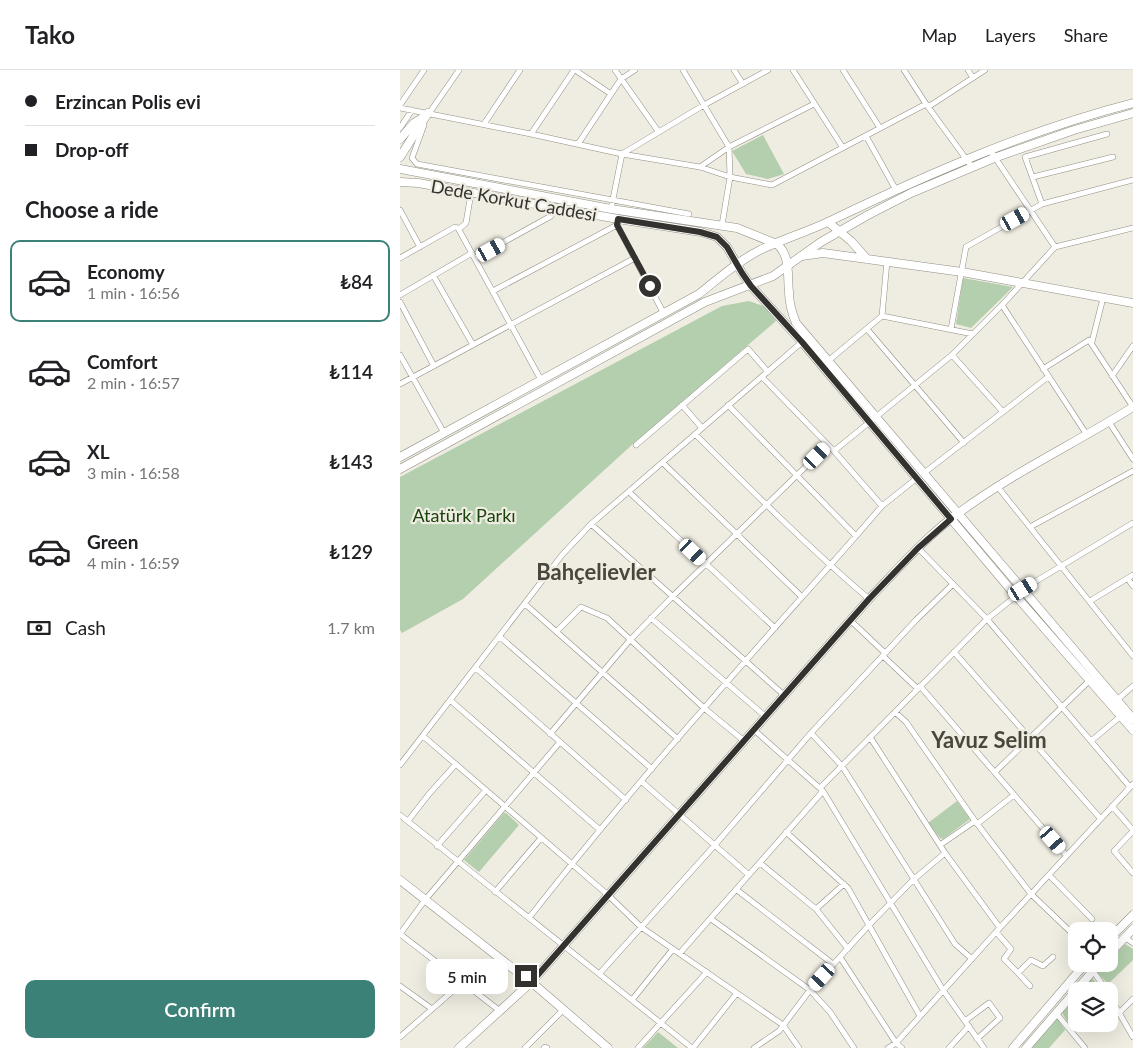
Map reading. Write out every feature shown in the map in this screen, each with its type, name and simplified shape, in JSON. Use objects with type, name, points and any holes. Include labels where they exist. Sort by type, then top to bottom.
[{"type":"main road","points":[[400,457],[664,314],[698,294],[737,264],[759,250],[828,222],[966,158],[1059,125],[1133,103]]},
{"type":"main road","points":[[400,469],[705,302],[773,276],[821,242],[911,193],[994,158],[1133,112]]},
{"type":"main road","points":[[400,139],[414,123],[428,113]]},
{"type":"main road","points":[[400,157],[428,113]]},
{"type":"main road","name":"Dede Korkut Caddesi","points":[[400,169],[611,209],[737,228],[777,244]]},
{"type":"main road","name":"Dede Korkut Caddesi","points":[[400,182],[418,183],[556,208],[618,222],[700,232],[717,237],[727,247],[751,286],[873,420]]},
{"type":"main road","points":[[828,222],[840,231],[867,258]]},
{"type":"main road","points":[[777,244],[782,248],[786,256],[789,294],[796,323],[873,420],[921,475],[958,512],[1133,719]]},
{"type":"main road","points":[[802,256],[822,253],[867,258],[962,272],[1133,303]]},
{"type":"main road","points":[[536,986],[536,977],[743,740],[869,599],[918,548],[958,512],[997,486],[1133,407]]},
{"type":"main road","points":[[921,475],[951,519],[1133,730]]},
{"type":"main road","points":[[400,880],[525,978]]},
{"type":"main road","points":[[1118,930],[1133,915]]},
{"type":"main road","points":[[1118,944],[1133,929]]},
{"type":"main road","points":[[1013,1048],[1079,972]]},
{"type":"main road","points":[[1026,1048],[1093,972]]},
{"type":"main road","points":[[525,978],[530,975],[536,977]]},
{"type":"main road","points":[[525,978],[526,987]]},
{"type":"main road","points":[[526,987],[532,988],[536,986]]},
{"type":"main road","points":[[536,986],[608,1048]]},
{"type":"main road","points":[[462,1047],[526,987]]},
{"type":"street","points":[[424,70],[400,107],[622,154],[700,167],[730,177],[772,184],[927,106],[985,70]]},
{"type":"street","points":[[459,70],[428,113],[412,158],[416,164],[689,214]]},
{"type":"street","points":[[484,124],[520,70]]},
{"type":"street","points":[[532,134],[574,70],[611,94]]},
{"type":"street","points":[[615,70],[658,131]]},
{"type":"street","points":[[578,144],[621,79],[635,70]]},
{"type":"street","points":[[682,70],[729,147],[730,177],[722,226]]},
{"type":"street","points":[[734,70],[742,84]]},
{"type":"street","points":[[611,209],[622,154],[658,131],[768,70]]},
{"type":"street","points":[[793,70],[843,148]]},
{"type":"street","points":[[843,70],[880,128]]},
{"type":"street","points":[[904,70],[927,106],[972,167]]},
{"type":"street","points":[[968,70],[973,78]]},
{"type":"street","points":[[700,167],[729,147],[814,104]]},
{"type":"street","points":[[400,128],[412,110]]},
{"type":"street","points":[[1042,204],[1025,157],[1108,134]]},
{"type":"street","points":[[866,136],[896,190]]},
{"type":"street","points":[[990,150],[1056,247]]},
{"type":"street","points":[[1033,177],[1112,157]]},
{"type":"street","points":[[951,329],[966,247],[1042,204],[1133,180]]},
{"type":"street","points":[[460,229],[466,223],[471,193]]},
{"type":"street","points":[[400,295],[433,275],[551,216],[556,208]]},
{"type":"street","points":[[400,210],[420,247]]},
{"type":"street","points":[[493,292],[618,222],[664,314]]},
{"type":"street","points":[[400,258],[455,227],[460,229],[541,380]]},
{"type":"street","points":[[834,451],[952,355],[1056,247],[1133,228]]},
{"type":"street","points":[[400,384],[635,258]]},
{"type":"street","points":[[828,361],[882,316],[886,261]]},
{"type":"street","points":[[433,275],[473,344]]},
{"type":"street","points":[[1103,298],[1092,342],[1133,407]]},
{"type":"street","points":[[400,302],[434,366]]},
{"type":"street","points":[[1002,305],[1086,435]]},
{"type":"street","points":[[882,316],[973,334]]},
{"type":"street","points":[[867,329],[964,443]]},
{"type":"street","points":[[1043,369],[1089,340],[1092,342]]},
{"type":"street","points":[[400,765],[562,555],[591,524],[802,342]]},
{"type":"street","points":[[1112,376],[1133,346]]},
{"type":"street","points":[[636,445],[748,349],[768,372]]},
{"type":"street","points":[[400,355],[444,433]]},
{"type":"street","points":[[952,355],[1003,412]]},
{"type":"street","points":[[762,377],[834,451],[882,506]]},
{"type":"street","points":[[529,918],[600,830],[704,708],[882,506],[1048,377]]},
{"type":"street","points":[[682,405],[702,428]]},
{"type":"street","points":[[728,405],[856,536]]},
{"type":"street","points":[[1109,422],[1133,459]]},
{"type":"street","points":[[695,434],[766,506],[830,566],[869,599]]},
{"type":"street","points":[[550,734],[651,618],[828,445]]},
{"type":"street","points":[[662,463],[802,597]]},
{"type":"street","points":[[1030,528],[1133,471]]},
{"type":"street","points":[[997,486],[1133,656]]},
{"type":"street","points":[[629,492],[775,628]]},
{"type":"street","points":[[591,524],[784,695]]},
{"type":"street","points":[[1023,589],[1133,524]]},
{"type":"street","points":[[888,1048],[896,1043],[1131,786],[987,620],[918,548]]},
{"type":"street","points":[[1090,601],[1130,577],[1133,586]]},
{"type":"street","points":[[600,973],[812,733],[884,654],[953,584]]},
{"type":"street","points":[[680,953],[760,863],[842,766],[954,652],[987,620],[1016,596]]},
{"type":"street","points":[[525,604],[678,739]]},
{"type":"street","points":[[557,631],[581,607],[607,618],[704,708],[743,740]]},
{"type":"street","points":[[651,618],[765,716]]},
{"type":"street","points":[[850,620],[919,687],[1066,855]]},
{"type":"street","points":[[500,637],[652,769]]},
{"type":"street","points":[[954,652],[1100,818]]},
{"type":"street","points":[[476,668],[626,800]]},
{"type":"street","points":[[995,772],[1090,680]]},
{"type":"street","points":[[1117,700],[1133,686]]},
{"type":"street","points":[[450,700],[600,830]]},
{"type":"street","points":[[895,712],[906,722],[976,823],[1031,894],[1068,929]]},
{"type":"street","points":[[1091,741],[1121,716]]},
{"type":"street","points":[[753,729],[821,790],[943,990],[984,1048]]},
{"type":"street","points":[[812,733],[842,766],[955,944],[972,959]]},
{"type":"street","points":[[423,736],[608,895],[642,927],[783,1025],[799,1048]]},
{"type":"street","points":[[870,737],[940,845],[1011,949],[1004,959],[1030,986]]},
{"type":"street","points":[[500,1011],[400,934],[425,900],[560,742]]},
{"type":"street","points":[[408,822],[429,794],[456,764]]},
{"type":"street","points":[[642,782],[749,875]]},
{"type":"street","points":[[437,846],[486,790]]},
{"type":"street","points":[[940,845],[976,823],[1014,795]]},
{"type":"street","points":[[1112,806],[1133,830],[1114,851],[1133,873]]},
{"type":"street","points":[[400,815],[692,1048],[738,993]]},
{"type":"street","points":[[786,832],[848,888],[920,1016]]},
{"type":"street","points":[[496,892],[541,838]]},
{"type":"street","points":[[754,1048],[779,1031],[810,990],[869,925],[914,880],[946,853]]},
{"type":"street","points":[[760,863],[816,909],[848,949]]},
{"type":"street","points":[[1049,875],[1092,919]]},
{"type":"street","points":[[816,909],[844,884]]},
{"type":"street","points":[[736,890],[833,964]]},
{"type":"street","points":[[711,919],[810,990],[830,1012],[854,1048]]},
{"type":"street","points":[[1124,937],[1133,944]]},
{"type":"street","points":[[632,1000],[673,949]]},
{"type":"street","points":[[840,957],[896,1043],[902,1048]]},
{"type":"street","points":[[1018,973],[1031,960],[1043,966],[1053,958]]},
{"type":"street","points":[[638,1048],[707,972]]},
{"type":"street","points":[[1093,972],[1100,982]]},
{"type":"street","points":[[400,1037],[463,982]]},
{"type":"street","points":[[400,986],[432,1009]]},
{"type":"street","points":[[1133,999],[1119,1013],[1133,1037]]},
{"type":"street","points":[[949,1048],[967,1024],[989,1003],[1000,1018],[978,1039]]},
{"type":"street","points":[[525,1048],[564,1009]]},
{"type":"street","points":[[1056,1013],[1085,1048]]},
{"type":"green space","points":[[763,135],[784,174],[768,179],[746,174],[732,151]]},
{"type":"green space","points":[[963,278],[1013,287],[971,328],[956,324]]},
{"type":"green space","name":"Atatürk Parkı","points":[[749,301],[766,307],[776,321],[634,443],[463,599],[402,633],[400,630],[400,477],[722,306]]},
{"type":"green space","points":[[957,801],[970,819],[943,839],[940,838],[928,823]]},
{"type":"green space","points":[[504,813],[519,825],[479,872],[464,860]]},
{"type":"green space","points":[[1125,944],[1133,949],[1133,960],[1110,982],[1106,982],[1097,972],[1118,972],[1118,951]]},
{"type":"green space","points":[[1068,1006],[1068,1022],[1062,1013]]},
{"type":"green space","points":[[1057,1018],[1065,1030],[1049,1048],[1031,1048]]},
{"type":"green space","points":[[658,1032],[678,1048],[643,1048]]},
{"type":"district","name":"Bahçelievler","points":[[596,571]]},
{"type":"district","name":"Yavuz Selim","points":[[989,739]]},
{"type":"route","points":[[526,976],[536,977],[869,599],[918,548],[951,519],[802,342],[751,286],[727,247],[717,237],[700,232],[618,219],[617,225],[650,286]]}]
